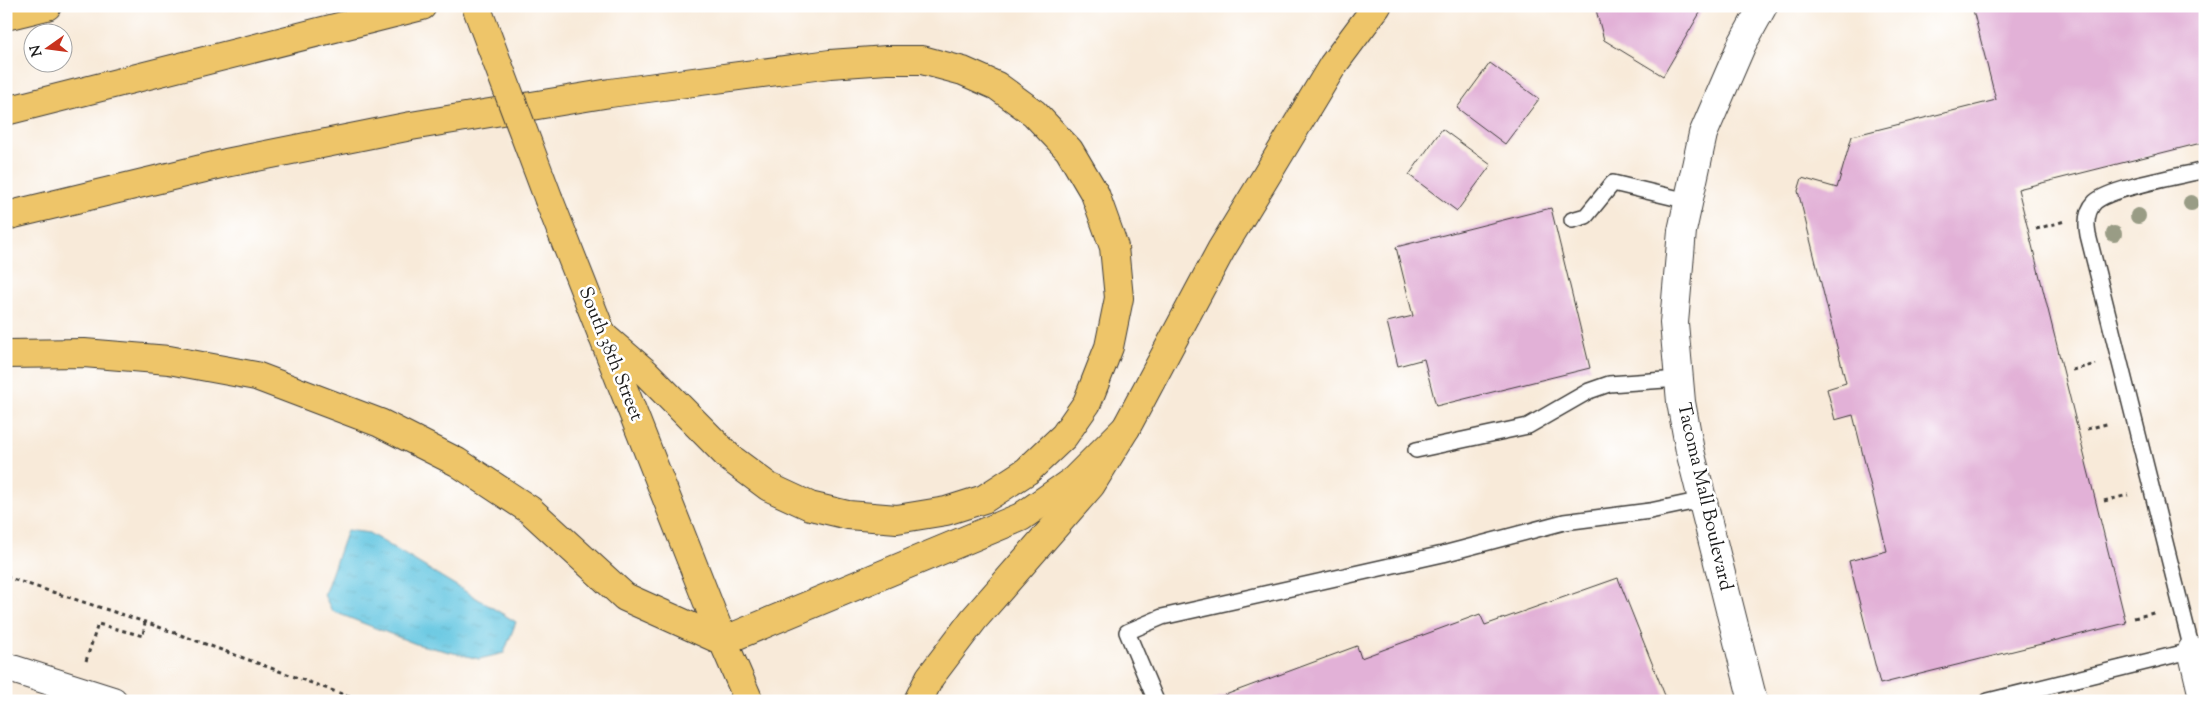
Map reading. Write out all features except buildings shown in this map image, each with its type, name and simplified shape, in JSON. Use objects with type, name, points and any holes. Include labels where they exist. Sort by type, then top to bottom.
[{"type":"main road","points":[[6,16],[46,6]]},
{"type":"main road","points":[[6,111],[422,6]]},
{"type":"main road","name":"South 38th Street","points":[[476,6],[602,335],[723,641],[749,701]]},
{"type":"main road","points":[[918,701],[930,677],[974,620],[1091,485],[1126,428],[1221,250],[1333,65],[1377,6]]},
{"type":"main road","points":[[6,216],[226,163],[411,126],[610,93],[830,64],[887,60],[922,60],[963,71],[997,86],[1034,113],[1069,150],[1095,194],[1114,247],[1119,298],[1109,347],[1087,402],[1064,436],[1027,471],[984,499],[946,511],[897,520],[848,515],[810,506],[769,487],[730,458],[645,372],[602,335]]},
{"type":"main road","points":[[6,354],[84,353],[169,360],[256,376],[380,423],[456,462],[530,510],[626,597],[723,641],[1021,517],[1074,480],[1126,428]]},
{"type":"street","name":"Tacoma Mall Boulevard","points":[[1753,701],[1690,451],[1679,378],[1674,323],[1682,231],[1703,134],[1742,44],[1763,6]]},
{"type":"street","points":[[2198,649],[2204,701]]},
{"type":"street","points":[[6,667],[113,701]]},
{"type":"lane","points":[[1988,701],[2198,649],[2086,224],[2090,208],[2104,196],[2205,170]]},
{"type":"lane","points":[[1572,220],[1586,216],[1613,183],[1688,201]]},
{"type":"lane","points":[[1416,450],[1528,426],[1589,391],[1609,384],[1679,378]]},
{"type":"lane","points":[[1156,701],[1128,632],[1162,617],[1443,554],[1564,522],[1650,511],[1702,500]]},
{"type":"path","points":[[6,577],[145,622],[361,701]]},
{"type":"path","points":[[75,689],[98,624],[143,636],[145,622]]},
{"type":"water","points":[[347,530],[369,533],[516,622],[504,653],[479,659],[416,644],[332,611],[324,595]]}]
